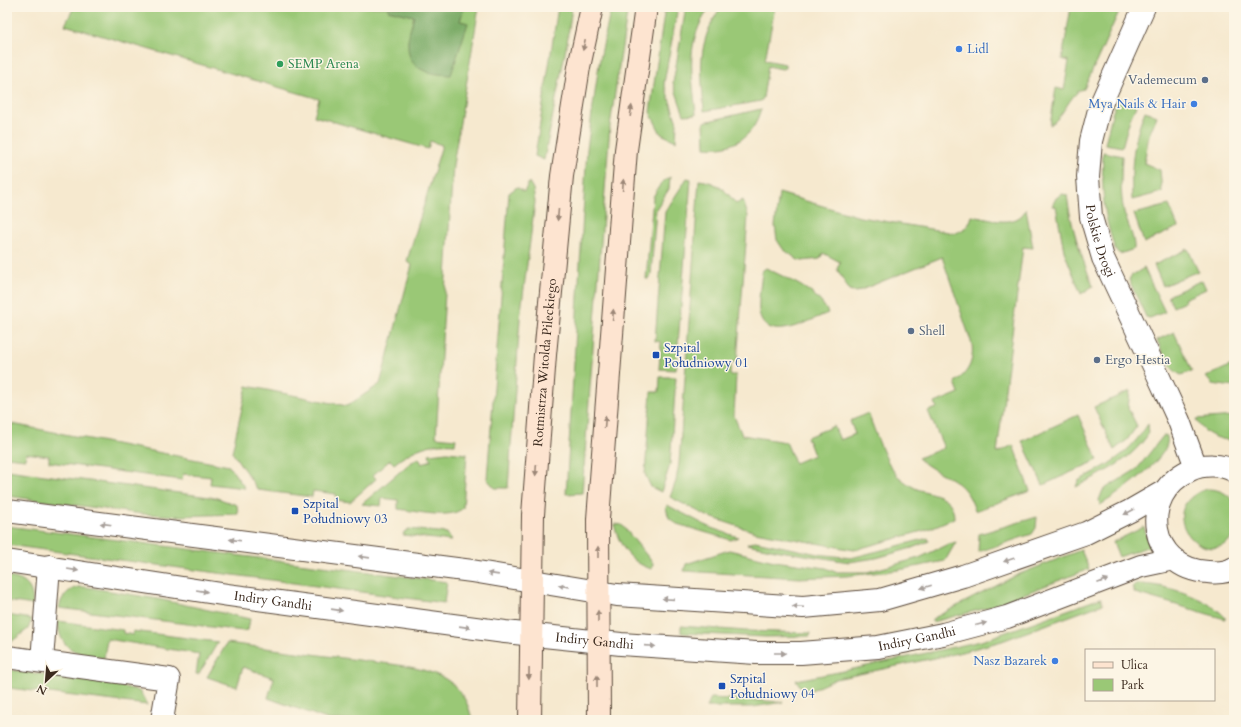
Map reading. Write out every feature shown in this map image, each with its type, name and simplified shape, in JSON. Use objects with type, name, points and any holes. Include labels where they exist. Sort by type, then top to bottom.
[{"type":"main road","name":"Rotmistrza Witolda Pileckiego","points":[[530,720],[531,580],[534,498],[541,408],[562,176],[579,68],[592,7]]},
{"type":"main road","points":[[599,720],[598,519],[626,150],[646,7]]},
{"type":"street","name":"Polskie Drogi","points":[[1144,7],[1100,106],[1091,141],[1088,177],[1091,217],[1103,258],[1160,380],[1196,467]]},
{"type":"street","points":[[7,511],[531,580],[651,598],[803,607],[880,600],[963,576],[1086,532],[1130,511],[1163,492],[1177,476],[1196,467],[1213,465],[1233,470]]},
{"type":"street","points":[[1163,492],[1157,509],[1156,528],[1162,545],[1174,559],[1194,572],[1218,573],[1234,568]]},
{"type":"street","name":"Indiry Gandhi","points":[[7,561],[49,566],[228,595],[530,635],[756,653],[801,653],[878,647],[943,634],[1007,617],[1141,566],[1174,559]]},
{"type":"street","points":[[42,661],[49,566]]},
{"type":"street","points":[[7,656],[169,679],[162,720]]},
{"type":"green space","points":[[74,7],[389,7],[388,10],[414,16],[408,43],[467,23],[460,21],[464,7],[479,7],[453,165],[436,437],[456,439],[455,444],[430,445],[408,454],[394,464],[390,460],[373,475],[376,479],[350,502],[336,500],[336,494],[313,491],[312,497],[258,490],[232,452],[247,386],[347,406],[380,384],[412,265],[407,261],[442,145],[430,141],[428,149],[314,116],[319,99],[65,25]]},
{"type":"green space","points":[[389,7],[464,7],[460,21],[468,23],[451,75],[427,72],[415,65],[411,60],[408,43],[414,16],[388,10]]},
{"type":"green space","points":[[558,7],[572,7],[567,43],[544,160],[535,156]]},
{"type":"green space","points":[[611,7],[628,7],[610,126],[582,493],[566,494],[587,149],[599,64]]},
{"type":"green space","points":[[665,7],[678,7],[664,83],[677,123],[676,141],[661,134],[650,112]]},
{"type":"green space","points":[[686,7],[710,7],[696,33],[693,46],[692,71],[696,114],[684,115],[673,83]]},
{"type":"green space","points":[[721,7],[775,7],[765,60],[785,64],[785,68],[782,69],[768,66],[763,98],[761,101],[704,111],[701,69],[702,57],[707,33]]},
{"type":"green space","points":[[1071,7],[1121,7],[1084,89],[1075,94],[1055,121],[1050,125],[1056,88],[1064,90],[1069,61],[1062,59]]},
{"type":"green space","points":[[1118,98],[1136,106],[1130,119],[1122,147],[1105,144],[1112,114]]},
{"type":"green space","points":[[761,109],[758,119],[753,127],[741,140],[725,146],[705,147],[704,122]]},
{"type":"green space","points":[[1145,111],[1157,116],[1149,135],[1144,163],[1160,170],[1162,192],[1132,200],[1133,155],[1137,134]]},
{"type":"green space","points":[[1103,152],[1122,156],[1122,198],[1124,212],[1132,235],[1134,249],[1120,254],[1116,251],[1114,246],[1104,205]]},
{"type":"green space","points":[[670,177],[669,189],[656,209],[651,274],[648,279],[646,279],[653,197],[661,183]]},
{"type":"green space","points":[[687,178],[691,179],[676,370],[659,369],[661,342],[655,341],[665,212]]},
{"type":"green space","points":[[699,180],[716,185],[729,195],[736,204],[743,200],[748,216],[737,362],[731,362],[730,375],[736,375],[734,416],[742,435],[786,442],[795,463],[814,455],[807,437],[834,426],[840,440],[855,434],[850,421],[868,413],[881,447],[894,472],[915,488],[948,501],[951,505],[954,518],[926,530],[854,550],[755,532],[707,516],[670,497],[676,481],[679,463]]},
{"type":"green space","points":[[529,182],[533,189],[535,202],[520,319],[508,488],[495,488],[487,479],[509,193],[517,187],[524,192]]},
{"type":"green space","points":[[779,193],[860,217],[954,233],[966,228],[972,216],[1009,221],[1022,215],[1026,209],[1033,248],[1023,247],[997,453],[1013,445],[1030,491],[975,511],[965,490],[951,479],[918,458],[944,448],[928,411],[937,408],[935,403],[959,393],[955,382],[970,366],[972,356],[972,344],[942,257],[856,292],[849,290],[837,269],[840,262],[823,253],[820,259],[802,261],[798,260],[783,249],[777,240],[775,226]]},
{"type":"green space","points":[[1062,194],[1067,195],[1077,241],[1093,286],[1081,294],[1064,251],[1056,206],[1052,206],[1056,198]]},
{"type":"green space","points":[[1169,205],[1178,227],[1144,243],[1134,214]]},
{"type":"green space","points":[[1188,249],[1198,271],[1163,286],[1154,265]]},
{"type":"green space","points":[[766,268],[810,292],[823,305],[828,313],[788,328],[778,329],[769,327],[762,322],[759,311],[759,296],[762,271]]},
{"type":"green space","points":[[1144,268],[1165,312],[1150,318],[1146,317],[1129,280],[1131,276]]},
{"type":"green space","points":[[1202,280],[1206,289],[1184,299],[1185,302],[1173,307],[1168,296]]},
{"type":"green space","points":[[1174,332],[1192,371],[1181,375],[1169,364],[1157,340]]},
{"type":"green space","points":[[1234,364],[1234,387],[1212,384],[1206,377]]},
{"type":"green space","points":[[660,377],[676,377],[670,465],[661,492],[651,487],[645,474],[651,392],[659,392]]},
{"type":"green space","points":[[1130,391],[1128,408],[1137,426],[1127,440],[1114,450],[1094,407]]},
{"type":"green space","points":[[1078,415],[1098,460],[1043,485],[1022,441]]},
{"type":"green space","points":[[1234,416],[1234,441],[1222,439],[1212,435],[1203,429],[1196,419]]},
{"type":"green space","points":[[7,423],[229,466],[245,488],[210,484],[211,477],[183,474],[182,480],[49,462],[49,456],[26,453],[25,459],[7,457]]},
{"type":"green space","points":[[1148,424],[1149,433],[1134,451],[1107,471],[1076,487],[1078,481],[1109,464],[1126,451],[1141,435]]},
{"type":"green space","points":[[1166,435],[1167,443],[1163,452],[1154,463],[1131,484],[1100,505],[1099,500],[1103,490],[1137,469],[1163,436]]},
{"type":"green space","points":[[447,452],[467,454],[463,508],[457,512],[450,514],[432,514],[398,509],[398,500],[382,498],[381,506],[362,504],[410,463],[419,458],[422,464],[431,460],[429,454]]},
{"type":"green space","points":[[7,470],[217,498],[237,505],[238,514],[179,516],[142,514],[7,496]]},
{"type":"green space","points":[[1206,489],[1222,492],[1234,501],[1234,535],[1223,545],[1210,548],[1198,544],[1188,535],[1183,523],[1183,511],[1190,499]]},
{"type":"green space","points":[[667,505],[711,528],[738,537],[731,540],[677,524],[669,518],[666,508]]},
{"type":"green space","points":[[1037,517],[1036,528],[1032,534],[978,552],[979,534]]},
{"type":"green space","points":[[614,524],[622,525],[653,563],[652,569],[644,566],[632,558],[622,546]]},
{"type":"green space","points":[[7,526],[447,582],[444,603],[7,545]]},
{"type":"green space","points":[[1144,527],[1150,546],[1119,557],[1113,542]]},
{"type":"green space","points":[[409,529],[447,533],[451,541],[403,535],[404,532]]},
{"type":"green space","points":[[928,538],[929,541],[912,548],[876,558],[849,562],[747,544],[755,541],[818,554],[851,558]]},
{"type":"green space","points":[[956,542],[945,561],[899,570],[847,576],[799,578],[684,571],[686,564],[729,550],[774,561],[826,568],[835,572],[867,572],[919,558],[946,545]]},
{"type":"green space","points":[[1081,550],[1089,569],[987,608],[932,622],[932,619],[1017,575]]},
{"type":"green space","points":[[7,577],[19,580],[30,588],[33,598],[33,605],[7,601]]},
{"type":"green space","points":[[1138,584],[1160,586],[1184,593],[1207,603],[1225,617],[1225,619],[1135,593],[1132,587]]},
{"type":"green space","points":[[78,587],[158,599],[250,619],[248,630],[243,631],[59,608],[65,595]]},
{"type":"green space","points":[[1101,598],[1103,604],[1002,641],[958,653],[836,679],[809,691],[801,687],[796,680],[981,641]]},
{"type":"green space","points":[[7,615],[32,619],[28,629],[7,645]]},
{"type":"green space","points":[[58,621],[123,630],[123,633],[133,635],[133,631],[218,642],[199,674],[196,674],[199,654],[107,639],[104,658],[79,653],[72,650],[62,639]]},
{"type":"green space","points":[[681,626],[745,631],[811,633],[810,636],[766,637],[681,633]]},
{"type":"green space","points":[[227,643],[391,664],[424,670],[444,678],[455,686],[463,696],[469,708],[472,720],[329,720],[268,698],[274,678],[243,667],[237,687],[207,677]]},
{"type":"green space","points":[[11,670],[102,682],[137,690],[141,693],[147,705],[9,688]]},
{"type":"green space","points":[[711,698],[783,702],[753,707],[706,707]]},
{"type":"place","name":"Lidl","points":[[959,49]]},
{"type":"place","name":"SEMP Arena","points":[[280,64]]},
{"type":"place","name":"Vademecum","points":[[1205,80]]},
{"type":"place","name":"Mya Nails & Hair","points":[[1194,104]]},
{"type":"place","name":"Shell","points":[[911,331]]},
{"type":"place","name":"Szpital Południowy 01","points":[[656,355]]},
{"type":"place","name":"Ergo Hestia","points":[[1097,360]]},
{"type":"place","name":"Szpital Południowy 03","points":[[295,511]]},
{"type":"place","name":"Nasz Bazarek","points":[[1055,661]]},
{"type":"place","name":"Szpital Południowy 04","points":[[722,686]]}]
